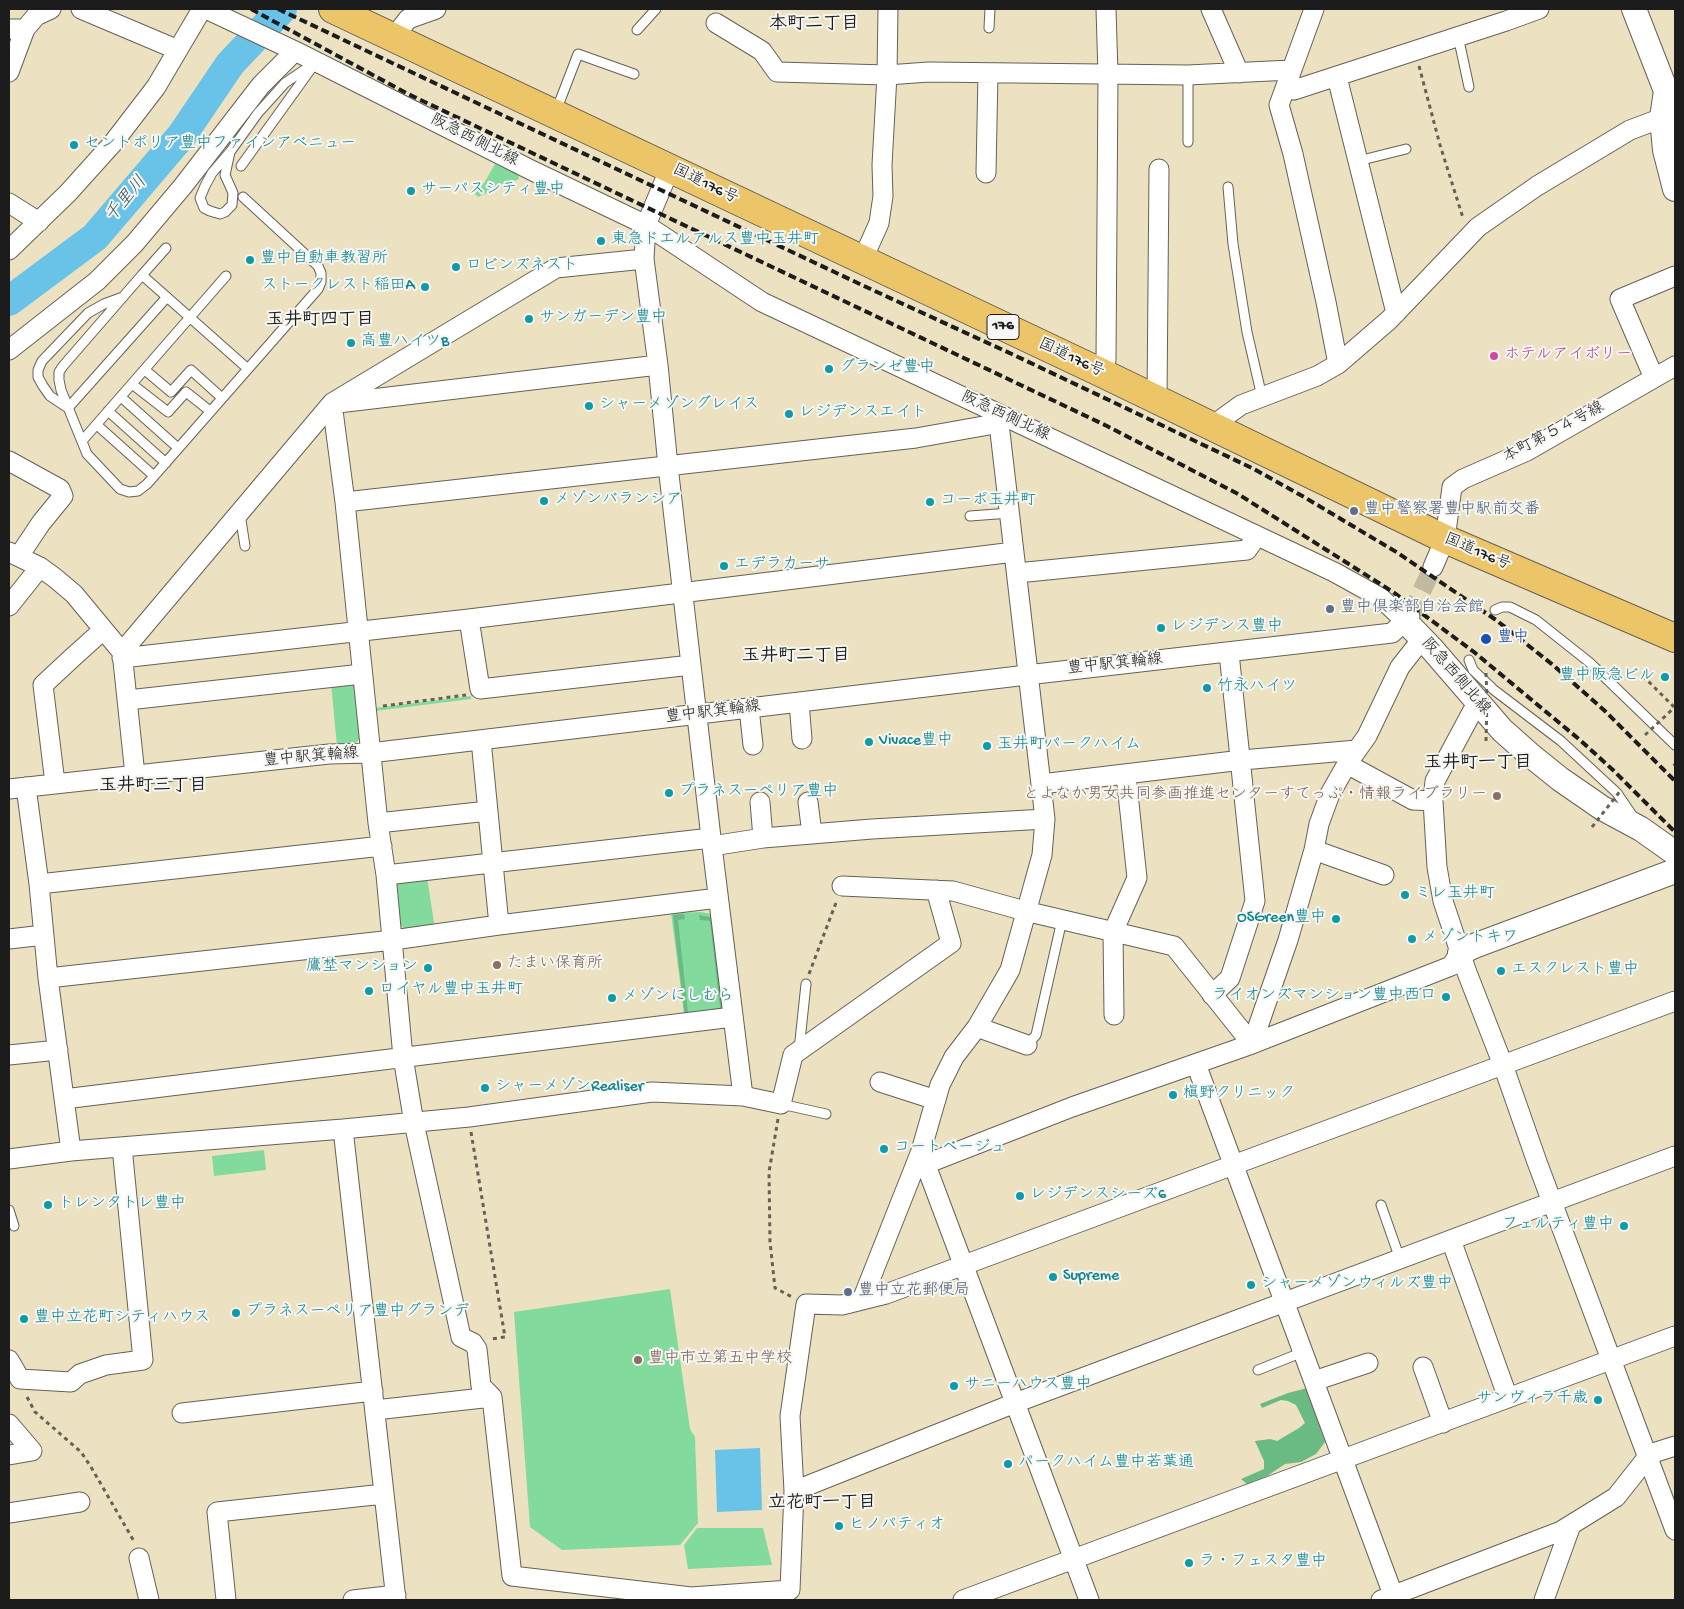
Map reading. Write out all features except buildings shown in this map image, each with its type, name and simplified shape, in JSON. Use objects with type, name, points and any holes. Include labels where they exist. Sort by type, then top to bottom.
[{"type":"highway","name":"国道176号","points":[[336,9],[862,261],[1102,373],[1445,539],[1675,638]]},
{"type":"street","points":[[9,72],[17,29],[36,16],[51,9]]},
{"type":"street","points":[[81,9],[178,50]]},
{"type":"street","points":[[9,250],[68,193],[113,143],[156,87],[202,9]]},
{"type":"street","name":"阪急西側北線","points":[[206,9],[522,166],[646,225],[762,302],[1334,572],[1381,598],[1407,618],[1502,730],[1560,779],[1602,808],[1641,829],[1675,853]]},
{"type":"street","points":[[394,38],[408,19],[436,9]]},
{"type":"street","points":[[862,261],[880,223],[883,196],[882,165],[887,75],[888,9]]},
{"type":"street","points":[[1102,373],[1106,360],[1108,74],[1106,9]]},
{"type":"street","points":[[1211,9],[1238,73]]},
{"type":"street","points":[[1314,9],[1279,105],[1326,302],[1338,364]]},
{"type":"street","points":[[1290,73],[1294,90],[1458,36],[1519,12],[1539,9]]},
{"type":"street","points":[[1634,9],[1671,89],[1665,150],[1675,189]]},
{"type":"street","points":[[716,23],[762,51],[777,72],[887,75],[929,72],[1188,76],[1238,73],[1290,73]]},
{"type":"street","points":[[9,350],[97,281],[134,243],[183,186],[261,85],[291,50]]},
{"type":"street","points":[[986,173],[988,73]]},
{"type":"street","points":[[1337,77],[1396,313]]},
{"type":"street","points":[[1212,426],[1241,404],[1317,376],[1338,364],[1396,313],[1478,227],[1537,186],[1630,130],[1667,116]]},
{"type":"street","points":[[670,168],[646,225],[644,259],[658,365],[711,842],[743,1096]]},
{"type":"street","points":[[1157,400],[1159,169]]},
{"type":"street","points":[[9,203],[39,222]]},
{"type":"street","points":[[122,655],[240,511],[332,404],[556,268],[644,259]]},
{"type":"street","points":[[1654,378],[1620,299],[1675,276]]},
{"type":"street","points":[[332,404],[658,365]]},
{"type":"street","name":"本町第５４号線","points":[[1445,539],[1452,488],[1463,479],[1527,451],[1675,366]]},
{"type":"street","points":[[332,404],[345,502],[378,823],[386,875],[403,1058],[414,1123],[461,1337],[473,1343],[477,1349],[482,1386],[492,1397],[512,1576],[690,1599],[790,1590],[794,1491],[790,1416],[806,1304],[842,1305],[886,1294],[1675,1001]]},
{"type":"street","points":[[345,502],[916,438],[989,425],[998,414]]},
{"type":"street","points":[[862,1300],[923,1157],[940,1085],[954,1057],[977,1028],[1010,970],[1042,855],[1045,819],[998,414]]},
{"type":"street","points":[[9,460],[60,489],[63,496],[14,554],[40,567],[74,594],[122,655],[134,775]]},
{"type":"street","points":[[1017,572],[1248,550],[1257,536]]},
{"type":"street","points":[[1433,567],[1445,539]]},
{"type":"street","points":[[122,655],[358,632],[1014,552]]},
{"type":"street","points":[[9,606],[40,567]]},
{"type":"street","name":"豊中駅箕輪線","points":[[17,788],[329,754],[370,753],[1027,675],[1229,653],[1392,633],[1407,618]]},
{"type":"street","points":[[469,619],[480,689],[691,665]]},
{"type":"street","points":[[55,783],[44,685],[103,630]]},
{"type":"street","points":[[1252,1044],[1288,940],[1314,850],[1319,824],[1330,794],[1367,736],[1400,666],[1422,638]]},
{"type":"street","points":[[1212,995],[1230,978],[1256,901],[1229,653]]},
{"type":"street","points":[[128,700],[362,674]]},
{"type":"street","points":[[799,702],[802,739]]},
{"type":"street","points":[[1479,704],[1472,712],[1436,781],[1433,801],[1437,867],[1442,901],[1675,1530]]},
{"type":"street","points":[[749,708],[753,745]]},
{"type":"street","points":[[482,740],[499,925]]},
{"type":"street","points":[[1041,784],[1242,760],[1352,757],[1413,800],[1433,801]]},
{"type":"street","points":[[1114,1015],[1113,932],[1136,878],[1126,775]]},
{"type":"street","points":[[17,788],[39,884],[48,978],[71,1151]]},
{"type":"street","points":[[760,802],[763,838]]},
{"type":"street","points":[[808,802],[812,834]]},
{"type":"street","points":[[378,823],[488,811]]},
{"type":"street","points":[[386,875],[493,862],[711,842],[1045,819]]},
{"type":"street","points":[[39,884],[382,846]]},
{"type":"street","points":[[1314,850],[1384,875]]},
{"type":"street","points":[[923,1157],[1252,1044],[1451,966],[1460,953],[1474,946],[1675,871]]},
{"type":"street","points":[[842,886],[953,891],[1025,911],[1174,946],[1252,1044]]},
{"type":"street","points":[[9,1158],[71,1151],[414,1123],[652,1092],[743,1096],[781,1104],[793,1055],[951,943],[936,890]]},
{"type":"street","points":[[48,978],[393,940],[718,898]]},
{"type":"street","points":[[9,939],[44,936]]},
{"type":"street","points":[[64,1099],[733,1017]]},
{"type":"street","points":[[977,1028],[1027,1045]]},
{"type":"street","points":[[9,1055],[58,1050]]},
{"type":"street","points":[[1196,1064],[1304,1352],[1390,1599],[1561,1531],[1616,1497],[1650,1454],[1675,1446]]},
{"type":"street","points":[[880,1082],[936,1100]]},
{"type":"street","points":[[343,1129],[396,1598],[353,1600]]},
{"type":"street","points":[[9,1360],[20,1379],[71,1382],[80,1374],[106,1365],[142,1360],[122,1147]]},
{"type":"street","points":[[794,1491],[1015,1403],[1675,1156]]},
{"type":"street","points":[[923,1157],[1089,1600]]},
{"type":"street","points":[[1451,1240],[1508,1398]]},
{"type":"street","points":[[970,1599],[1073,1558],[1444,1423],[1675,1336]]},
{"type":"street","points":[[1314,1381],[1368,1363]]},
{"type":"street","points":[[1423,1367],[1444,1423]]},
{"type":"street","points":[[182,1413],[373,1391]]},
{"type":"street","points":[[375,1410],[492,1397]]},
{"type":"street","points":[[9,1424],[32,1451],[9,1455]]},
{"type":"street","points":[[226,1600],[217,1512],[384,1494]]},
{"type":"street","points":[[9,1514],[80,1502]]},
{"type":"street","points":[[1544,1600],[1571,1525]]},
{"type":"street","points":[[139,1558],[149,1600]]},
{"type":"lane","points":[[638,30],[656,9]]},
{"type":"lane","points":[[990,9],[990,28]]},
{"type":"lane","points":[[1458,36],[1469,87]]},
{"type":"lane","points":[[555,114],[578,54],[634,74]]},
{"type":"lane","points":[[230,152],[225,175],[233,193],[232,205],[220,214],[204,208],[201,202],[201,194],[212,173],[230,152],[258,113],[286,83],[316,62]]},
{"type":"lane","points":[[241,166],[316,62]]},
{"type":"lane","points":[[1188,76],[1188,142]]},
{"type":"lane","points":[[1358,161],[1406,149]]},
{"type":"lane","points":[[1228,187],[1233,244],[1248,332],[1262,397]]},
{"type":"lane","points":[[166,248],[59,372],[61,390],[87,454],[120,489],[129,492],[138,491],[166,463],[318,289],[321,282],[321,273],[318,266],[243,198]]},
{"type":"lane","points":[[142,275],[248,369]]},
{"type":"lane","points":[[82,441],[226,276]]},
{"type":"lane","points":[[68,408],[50,396],[38,377],[38,370],[42,361],[88,313],[104,304],[123,297]]},
{"type":"lane","points":[[68,408],[167,297]]},
{"type":"lane","points":[[145,370],[171,392],[191,370],[222,398]]},
{"type":"lane","points":[[132,384],[168,412],[186,392],[210,412]]},
{"type":"lane","points":[[121,397],[178,448]]},
{"type":"lane","points":[[108,411],[166,463]]},
{"type":"lane","points":[[97,424],[154,476]]},
{"type":"lane","points":[[240,511],[245,546]]},
{"type":"lane","points":[[970,516],[1010,513]]},
{"type":"lane","points":[[1495,610],[1502,607],[1510,607],[1536,620],[1589,662],[1675,745]]},
{"type":"lane","points":[[1469,660],[1473,670],[1494,690],[1561,740],[1617,793],[1641,829]]},
{"type":"lane","points":[[1027,1045],[1036,1035],[1062,920]]},
{"type":"lane","points":[[799,1050],[806,984]]},
{"type":"lane","points":[[781,1104],[826,1114]]},
{"type":"lane","points":[[1381,1205],[1400,1259]]},
{"type":"lane","points":[[9,1210],[14,1226]]},
{"type":"lane","points":[[1258,1370],[1304,1352]]},
{"type":"path","points":[[1416,50],[1440,144],[1469,236]]},
{"type":"path","points":[[1486,673],[1486,741]]},
{"type":"path","points":[[1643,676],[1675,707],[1644,735]]},
{"type":"path","points":[[365,708],[471,694],[480,689]]},
{"type":"path","points":[[1592,827],[1620,790]]},
{"type":"path","points":[[806,984],[842,886]]},
{"type":"path","points":[[781,1104],[768,1172],[770,1242],[775,1288],[806,1304]]},
{"type":"path","points":[[469,1117],[505,1337],[473,1343]]},
{"type":"path","points":[[20,1379],[36,1412],[80,1452],[91,1467],[138,1547],[139,1558]]},
{"type":"green space","points":[[495,164],[518,174],[519,179],[478,197],[475,194]]},
{"type":"green space","points":[[351,681],[357,685],[362,736],[356,743],[337,746],[331,683]]},
{"type":"green space","points":[[471,696],[471,699],[375,711],[375,708]]},
{"type":"green space","points":[[427,877],[435,929],[408,931],[400,925],[395,885],[398,881]]},
{"type":"green space","points":[[701,912],[717,915],[730,1012],[685,1020],[671,913]]},
{"type":"green space","points":[[684,914],[685,919],[678,920],[688,1012],[701,1011],[702,1015],[685,1019],[673,915]]},
{"type":"green space","points":[[699,915],[715,918],[728,1011],[712,1012],[713,1009],[720,1008],[710,921],[700,920]]},
{"type":"green space","points":[[264,1150],[266,1170],[214,1176],[212,1156]]},
{"type":"green space","points":[[670,1289],[690,1429],[695,1437],[698,1523],[680,1545],[562,1550],[530,1527],[514,1312]]},
{"type":"green space","points":[[1307,1388],[1325,1442],[1316,1454],[1301,1462],[1285,1464],[1267,1476],[1247,1484],[1241,1479],[1264,1469],[1264,1461],[1255,1441],[1270,1439],[1277,1441],[1305,1423],[1296,1405],[1288,1401],[1281,1400],[1262,1408],[1260,1404]]},
{"type":"green space","points":[[697,1528],[763,1528],[772,1565],[688,1569],[684,1545]]},
{"type":"water","points":[[760,1448],[762,1510],[717,1512],[715,1450]]},
{"type":"waterway","name":"千里川","points":[[9,301],[95,237],[182,135],[230,64],[282,9]]},
{"type":"tunnel","points":[[1410,616],[1433,567]]},
{"type":"railway","points":[[251,9],[408,94],[1107,426],[1238,494],[1393,592],[1474,652],[1580,740],[1675,832]]},
{"type":"railway","points":[[278,9],[1254,469],[1398,553],[1496,620],[1553,665],[1605,711],[1675,781]]},
{"type":"place","name":"セントポリア豊中ファインアベニュー","points":[[74,145]]},
{"type":"place","name":"サーパスシティ豊中","points":[[411,191]]},
{"type":"place","name":"東急ドエルアルス豊中玉井町","points":[[601,241]]},
{"type":"place","name":"豊中自動車教習所","points":[[250,260]]},
{"type":"place","name":"ロビンズネスト","points":[[456,267]]},
{"type":"place","name":"ストークレスト稲田A","points":[[425,287]]},
{"type":"place","name":"サンガーデン豊中","points":[[529,319]]},
{"type":"place","name":"高豊ハイツB","points":[[351,343]]},
{"type":"place","name":"ホテルアイボリー","points":[[1494,356]]},
{"type":"place","name":"グランゼ豊中","points":[[829,369]]},
{"type":"place","name":"シャーメゾングレイス","points":[[589,406]]},
{"type":"place","name":"レジデンスエイト","points":[[789,414]]},
{"type":"place","name":"メゾンバランシア","points":[[544,501]]},
{"type":"place","name":"コーポ玉井町","points":[[930,502]]},
{"type":"place","name":"豊中警察署豊中駅前交番","points":[[1354,511]]},
{"type":"place","name":"エデラカーサ","points":[[724,566]]},
{"type":"place","name":"豊中倶楽部自治会館","points":[[1330,609]]},
{"type":"place","name":"レジデンス豊中","points":[[1161,628]]},
{"type":"place","name":"豊中","points":[[1486,639]]},
{"type":"place","name":"豊中阪急ビル","points":[[1665,677]]},
{"type":"place","name":"竹永ハイツ","points":[[1207,688]]},
{"type":"place","name":"Vivace豊中","points":[[869,742]]},
{"type":"place","name":"玉井町パークハイム","points":[[987,746]]},
{"type":"place","name":"プラネスーペリア豊中","points":[[669,793]]},
{"type":"place","name":"とよなか男女共同参画推進センターすてっぷ・情報ライブラリー","points":[[1497,796]]},
{"type":"place","name":"ミレ玉井町","points":[[1405,895]]},
{"type":"place","name":"OSGreen豊中","points":[[1336,919]]},
{"type":"place","name":"メゾントキワ","points":[[1412,939]]},
{"type":"place","name":"たまい保育所","points":[[497,965]]},
{"type":"place","name":"鷹埜マンション","points":[[428,968]]},
{"type":"place","name":"エスクレスト豊中","points":[[1501,971]]},
{"type":"place","name":"ロイヤル豊中玉井町","points":[[369,991]]},
{"type":"place","name":"ライオンズマンション豊中西口","points":[[1446,997]]},
{"type":"place","name":"メゾンにしむら","points":[[612,998]]},
{"type":"place","name":"シャーメゾンRealiser","points":[[485,1088]]},
{"type":"place","name":"槇野クリニック","points":[[1173,1095]]},
{"type":"place","name":"コートベージュ","points":[[884,1149]]},
{"type":"place","name":"レジデンスシーズ6","points":[[1020,1196]]},
{"type":"place","name":"トレンタトレ豊中","points":[[48,1205]]},
{"type":"place","name":"フェルティ豊中","points":[[1624,1226]]},
{"type":"place","name":"Supreme","points":[[1053,1277]]},
{"type":"place","name":"シャーメゾンウィルズ豊中","points":[[1251,1285]]},
{"type":"place","name":"豊中立花郵便局","points":[[848,1292]]},
{"type":"place","name":"プラネスーペリア豊中グランデ","points":[[236,1313]]},
{"type":"place","name":"豊中立花町シティハウス","points":[[24,1319]]},
{"type":"place","name":"豊中市立第五中学校","points":[[638,1360]]},
{"type":"place","name":"サニーハウス豊中","points":[[954,1386]]},
{"type":"place","name":"サンヴィラ千歳","points":[[1598,1400]]},
{"type":"place","name":"パークハイム豊中若葉通","points":[[1008,1464]]},
{"type":"place","name":"ヒノパティオ","points":[[839,1526]]},
{"type":"place","name":"ラ・フェスタ豊中","points":[[1189,1563]]},
{"type":"district","name":"本町二丁目","points":[[814,25]]},
{"type":"district","name":"玉井町四丁目","points":[[320,321]]},
{"type":"district","name":"玉井町二丁目","points":[[796,657]]},
{"type":"district","name":"玉井町一丁目","points":[[1478,764]]},
{"type":"district","name":"玉井町三丁目","points":[[153,787]]},
{"type":"district","name":"立花町一丁目","points":[[822,1504]]}]
